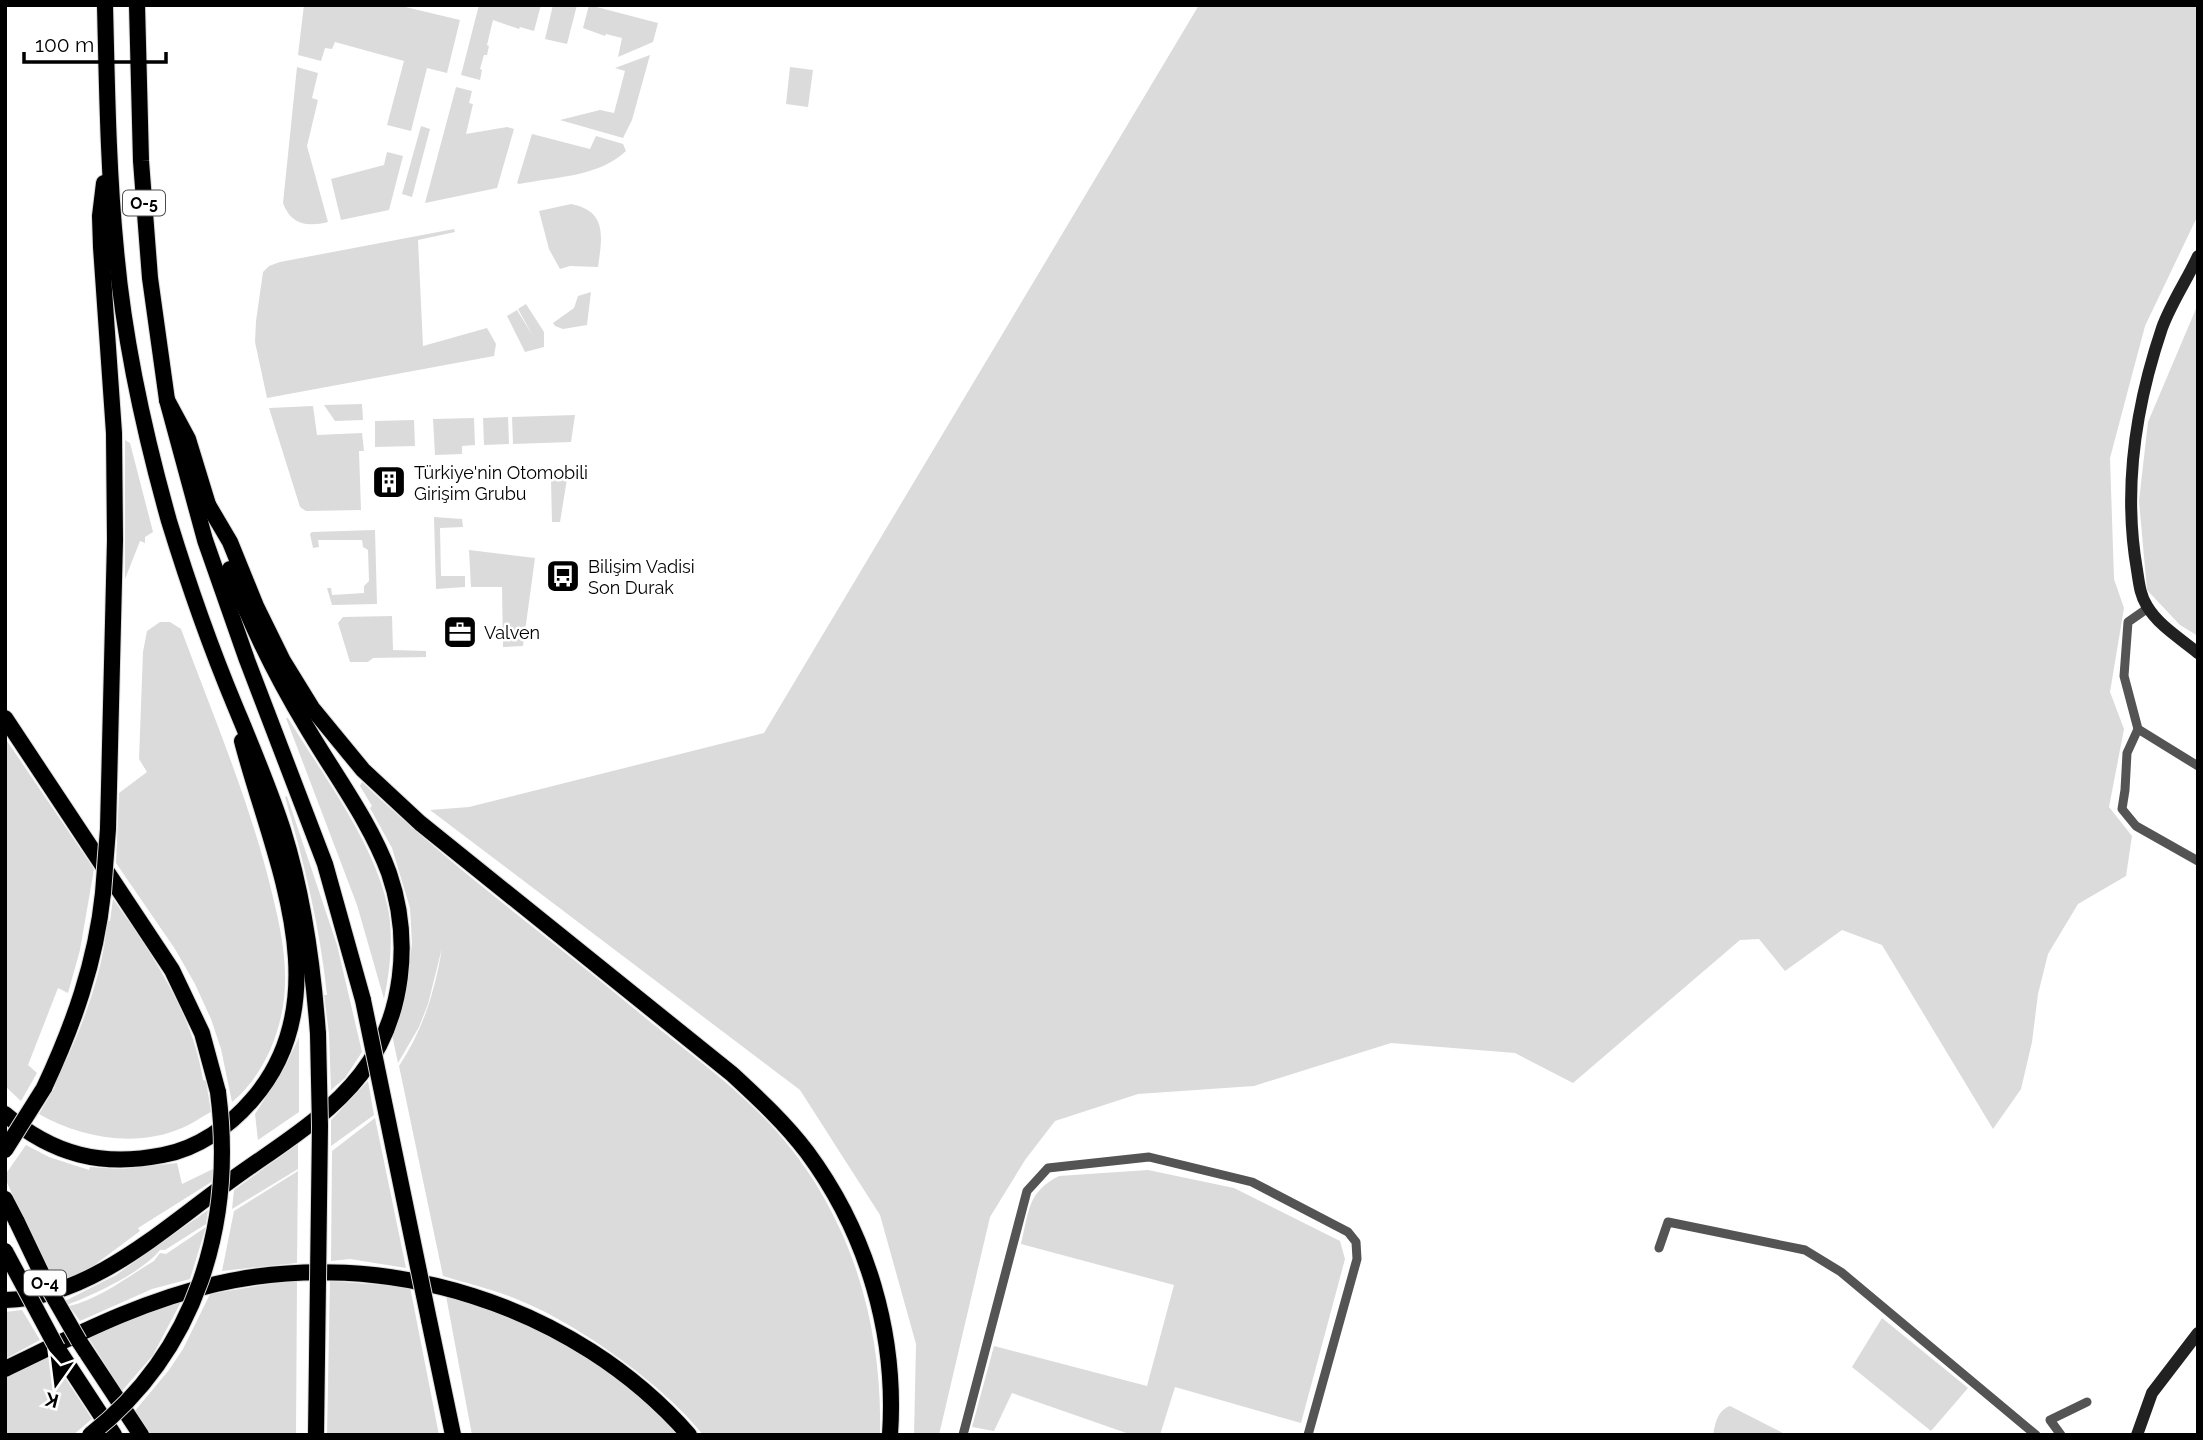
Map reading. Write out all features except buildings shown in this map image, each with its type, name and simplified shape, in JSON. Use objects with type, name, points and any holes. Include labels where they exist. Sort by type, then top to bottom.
[{"type":"highway","points":[[105,5],[109,160],[123,303],[147,437],[182,560],[235,707],[261,768],[292,864],[310,952],[318,1034],[320,1139],[316,1435]]},
{"type":"highway","name":"O-5","points":[[137,5],[141,161],[150,278],[167,400]]},
{"type":"highway","points":[[5,1150],[44,1088],[64,1044],[87,978],[103,893],[108,830],[115,489],[100,216],[109,160]]},
{"type":"highway","points":[[5,1300],[37,1298],[61,1291],[93,1275],[150,1238],[308,1125],[348,1089],[378,1049],[395,1004],[400,980],[400,920],[389,874],[364,821],[272,666],[241,598],[207,503],[188,439],[167,400]]},
{"type":"highway","points":[[167,400],[209,552],[325,864],[363,1000],[453,1435]]},
{"type":"highway","points":[[207,503],[230,542],[256,606],[283,661],[312,708],[344,749],[380,788],[439,838],[732,1074],[779,1119],[806,1152],[845,1213],[869,1269],[885,1334],[890,1371],[890,1435]]},
{"type":"highway","points":[[5,1114],[36,1137],[64,1150],[110,1161],[139,1160],[173,1153],[210,1136],[246,1107],[273,1073],[287,1041],[295,1010],[295,946],[287,899],[252,780],[235,707]]},
{"type":"highway","points":[[5,718],[172,970],[202,1033],[218,1092],[223,1141],[221,1193],[213,1241],[201,1282],[184,1319],[150,1373],[117,1412],[90,1435]]},
{"type":"highway","name":"O-4","points":[[5,1199],[48,1287],[79,1341],[141,1435]]},
{"type":"highway","name":"O-4","points":[[5,1251],[57,1348],[114,1435]]},
{"type":"highway","points":[[5,1369],[126,1312],[217,1284],[276,1275],[361,1274],[447,1289],[533,1318],[592,1351],[632,1380],[689,1435]]},
{"type":"main road","points":[[2198,256],[2163,326],[2143,394],[2133,455],[2132,542],[2142,596],[2148,608],[2159,621],[2198,653]]},
{"type":"main road","points":[[2137,1435],[2152,1393],[2198,1334]]},
{"type":"street","points":[[2148,608],[2128,622],[2124,676],[2138,729],[2127,753],[2122,809],[2136,826],[2198,861]]},
{"type":"street","points":[[2138,729],[2198,766]]},
{"type":"street","points":[[963,1435],[1027,1191],[1048,1168],[1149,1157],[1251,1182],[1348,1231],[1356,1242],[1357,1259],[1308,1435]]},
{"type":"street","points":[[1659,1248],[1668,1222],[1805,1250],[1841,1272],[2036,1435]]},
{"type":"street","points":[[2061,1435],[2050,1420],[2087,1402]]},
{"type":"shaded area","points":[[304,5],[397,5],[460,20],[447,73],[427,68],[411,131],[387,125],[404,61],[335,42],[332,49],[325,48],[321,61],[298,55]]},
{"type":"shaded area","points":[[479,5],[541,5],[534,31],[493,20],[487,55],[484,55],[480,69],[480,80],[461,75]]},
{"type":"shaded area","points":[[553,5],[577,5],[567,44],[545,39]]},
{"type":"shaded area","points":[[589,5],[658,23],[653,42],[618,57],[622,38],[606,34],[605,36],[583,28]]},
{"type":"shaded area","points":[[1199,5],[2198,5],[2198,215],[2145,326],[2110,458],[2114,579],[2124,608],[2110,692],[2124,729],[2109,807],[2132,836],[2126,876],[2078,904],[2048,954],[2021,1089],[1993,1129],[1882,945],[1842,930],[1785,971],[1759,939],[1740,940],[1573,1083],[1515,1053],[1391,1043],[1254,1086],[1138,1094],[1055,1121],[1025,1160],[990,1217],[939,1435],[914,1435],[916,1344],[880,1215],[800,1090],[430,810],[469,807],[764,733]]},
{"type":"shaded area","points":[[650,55],[632,120],[623,138],[560,120],[600,110],[614,113],[625,71],[615,68]]},
{"type":"shaded area","points":[[297,67],[318,73],[312,98],[318,100],[307,146],[328,222],[321,224],[307,224],[295,220],[283,203]]},
{"type":"shaded area","points":[[790,67],[813,70],[808,107],[786,104]]},
{"type":"shaded area","points":[[456,87],[472,91],[469,103],[473,104],[466,134],[507,127],[514,129],[497,188],[425,203]]},
{"type":"shaded area","points":[[421,126],[430,129],[412,197],[402,194]]},
{"type":"shaded area","points":[[532,134],[590,149],[596,136],[623,144],[626,151],[615,160],[590,171],[519,184],[517,183]]},
{"type":"shaded area","points":[[387,152],[403,156],[389,210],[341,220],[331,179],[384,165]]},
{"type":"shaded area","points":[[571,204],[583,208],[597,219],[601,236],[598,267],[570,266],[560,269],[549,249],[539,211]]},
{"type":"shaded area","points":[[454,229],[455,232],[418,240],[423,346],[487,328],[496,344],[494,356],[267,398],[255,342],[263,272],[269,266]]},
{"type":"shaded area","points":[[591,292],[587,325],[563,329],[555,326],[553,323],[574,308],[578,296]]},
{"type":"shaded area","points":[[526,304],[544,332],[544,347],[525,352],[507,316],[517,310],[533,336],[518,309]]},
{"type":"shaded area","points":[[2198,304],[2198,636],[2180,625],[2147,590],[2139,501],[2148,422]]},
{"type":"shaded area","points":[[362,404],[363,420],[335,421],[324,405]]},
{"type":"shaded area","points":[[313,406],[317,435],[362,433],[364,451],[359,451],[361,510],[306,511],[300,507],[269,408]]},
{"type":"shaded area","points":[[575,415],[571,442],[513,444],[512,417]]},
{"type":"shaded area","points":[[508,417],[509,444],[484,445],[483,418]]},
{"type":"shaded area","points":[[474,418],[475,445],[462,446],[462,454],[435,455],[433,419]]},
{"type":"shaded area","points":[[414,420],[415,446],[375,447],[375,421]]},
{"type":"shaded area","points":[[125,440],[130,443],[153,532],[145,537],[145,543],[140,541],[125,579]]},
{"type":"shaded area","points":[[567,479],[560,522],[552,522],[551,480]]},
{"type":"shaded area","points":[[434,517],[462,519],[463,527],[440,528],[441,576],[465,576],[465,587],[436,589]]},
{"type":"shaded area","points":[[375,530],[377,604],[332,605],[327,588],[331,588],[332,595],[364,593],[364,586],[369,581],[368,550],[363,547],[362,540],[318,540],[319,547],[313,548],[310,534]]},
{"type":"shaded area","points":[[469,550],[535,558],[523,646],[503,647],[502,587],[471,587]]},
{"type":"shaded area","points":[[392,616],[393,650],[426,651],[426,657],[373,658],[368,662],[350,662],[338,623],[343,617]]},
{"type":"shaded area","points":[[160,622],[170,622],[181,629],[217,724],[261,852],[283,947],[284,1000],[276,1033],[263,1064],[244,1091],[232,1102],[221,1049],[195,984],[175,949],[116,863],[119,793],[147,772],[139,759],[143,652],[147,631]]},
{"type":"shaded area","points":[[286,718],[348,813],[374,863],[389,914],[391,935],[384,999],[357,905]]},
{"type":"shaded area","points":[[5,738],[94,869],[80,950],[68,993],[58,988],[28,1065],[37,1073],[21,1101],[5,1086]]},
{"type":"shaded area","points":[[362,782],[467,874],[729,1085],[785,1142],[812,1178],[834,1217],[852,1258],[865,1300],[874,1344],[880,1435],[703,1435],[687,1416],[644,1377],[568,1325],[512,1297],[443,1276],[399,1066],[415,1038],[427,1010],[442,948],[428,1004],[419,1027],[398,1063],[391,1030],[401,1008],[408,976],[412,943],[410,908],[392,848],[360,786]]},
{"type":"shaded area","points":[[287,796],[337,945],[362,1052],[345,1078],[331,1090],[324,970],[299,846],[285,797]]},
{"type":"shaded area","points":[[113,899],[156,962],[180,1008],[198,1055],[203,1080],[206,1081],[211,1112],[182,1128],[146,1138],[109,1138],[91,1134],[39,1114],[55,1087],[53,1086],[88,1006],[101,961]]},
{"type":"shaded area","points":[[299,1037],[299,1112],[258,1140],[255,1114],[285,1067]]},
{"type":"shaded area","points":[[368,1081],[374,1115],[331,1146],[331,1120]]},
{"type":"shaded area","points":[[375,1118],[406,1268],[350,1259],[331,1261],[332,1151]]},
{"type":"shaded area","points":[[298,1144],[298,1169],[232,1209],[234,1190]]},
{"type":"shaded area","points":[[26,1145],[49,1157],[89,1170],[90,1167],[122,1169],[177,1163],[182,1184],[213,1169],[213,1181],[138,1228],[140,1231],[81,1275],[58,1285],[38,1252],[5,1178]]},
{"type":"shaded area","points":[[1148,1170],[1234,1188],[1340,1241],[1345,1259],[1301,1423],[1175,1387],[1160,1435],[1132,1435],[1012,1393],[994,1431],[972,1427],[994,1346],[1147,1386],[1174,1285],[1021,1244],[1035,1196],[1059,1176]]},
{"type":"shaded area","points":[[298,1171],[297,1263],[222,1271],[234,1211]]},
{"type":"shaded area","points":[[208,1210],[206,1224],[165,1250],[160,1250],[130,1274],[67,1305],[65,1301],[116,1275]]},
{"type":"shaded area","points":[[206,1227],[190,1279],[152,1289],[80,1321],[69,1306],[113,1287],[154,1261],[160,1253],[166,1254]]},
{"type":"shaded area","points":[[297,1281],[296,1435],[151,1435],[134,1412],[183,1349],[210,1294]]},
{"type":"shaded area","points":[[330,1281],[410,1287],[439,1435],[327,1435]]},
{"type":"shaded area","points":[[446,1296],[519,1321],[588,1357],[629,1387],[680,1435],[472,1435]]},
{"type":"shaded area","points":[[182,1300],[153,1355],[122,1391],[88,1337]]},
{"type":"shaded area","points":[[22,1310],[40,1340],[5,1359],[5,1312]]},
{"type":"shaded area","points":[[1882,1318],[1968,1388],[1931,1431],[1852,1367]]},
{"type":"shaded area","points":[[50,1355],[92,1419],[73,1435],[5,1435],[5,1377]]},
{"type":"shaded area","points":[[1730,1406],[1787,1435],[1713,1435],[1720,1414]]},
{"type":"place","name":"Türkiye'nin Otomobili Girişim Grubu","points":[[389,482]]},
{"type":"place","name":"Bilişim Vadisi Son Durak","points":[[563,576]]},
{"type":"place","name":"Valven","points":[[460,632]]}]
